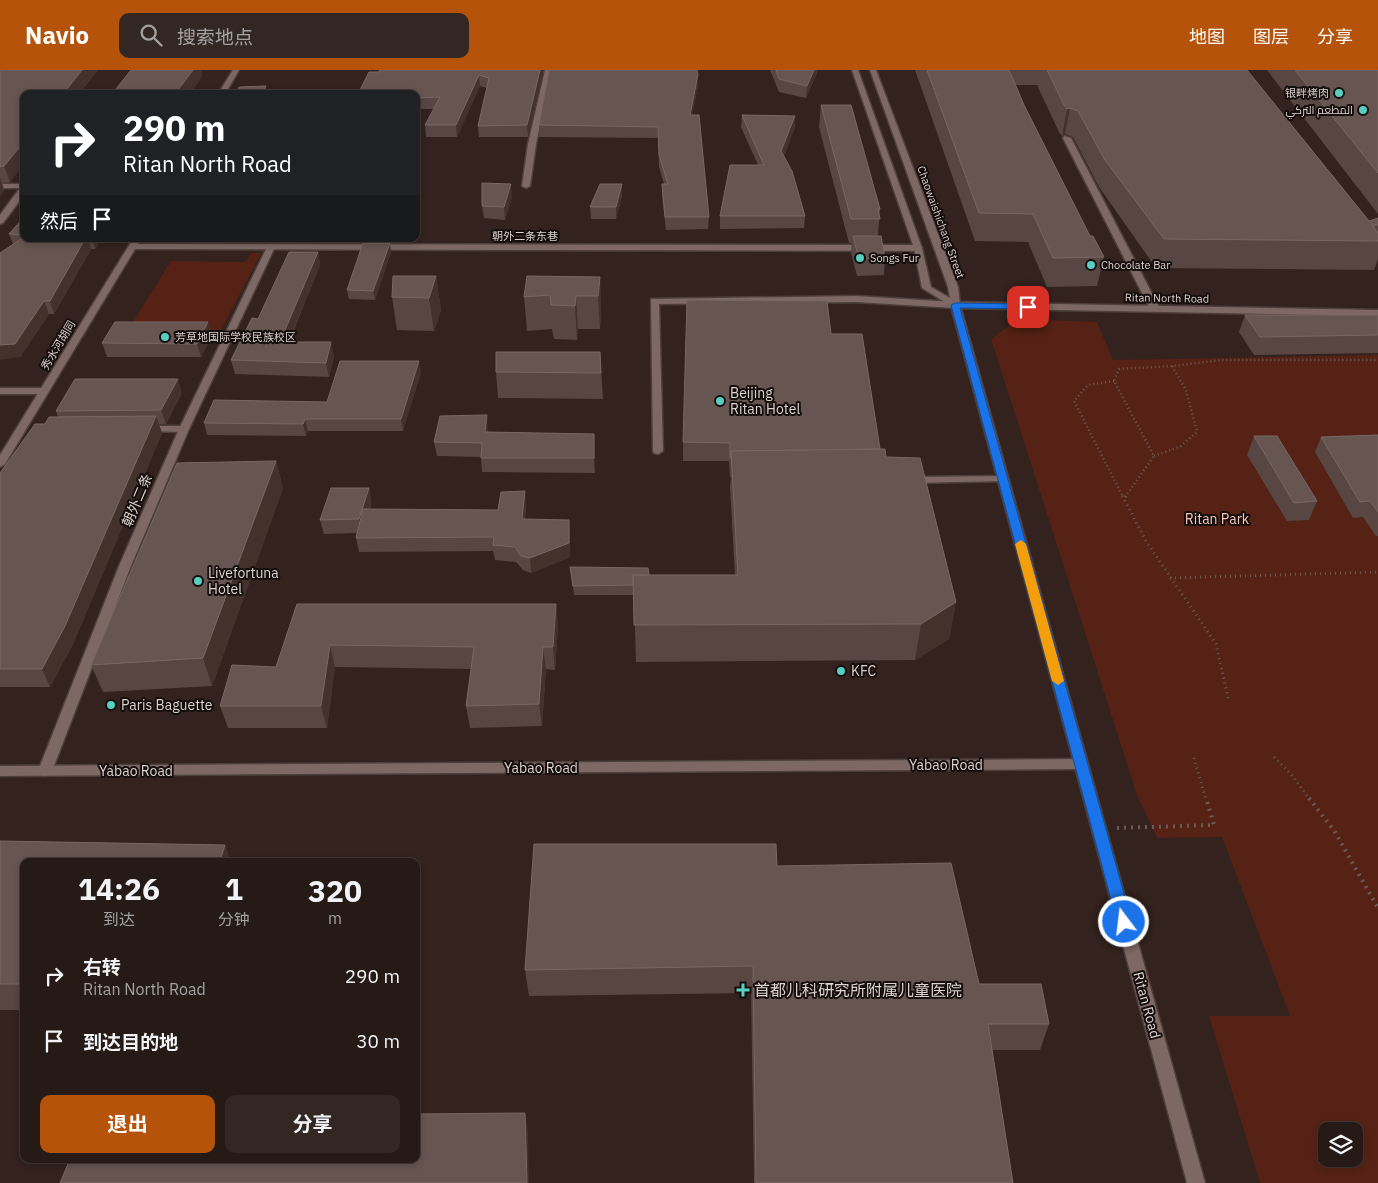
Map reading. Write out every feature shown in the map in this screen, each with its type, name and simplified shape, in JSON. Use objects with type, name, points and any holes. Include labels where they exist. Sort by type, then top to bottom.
[{"type":"street","points":[[224,90],[236,70]]},
{"type":"street","points":[[526,186],[532,144],[548,70]]},
{"type":"street","points":[[855,70],[918,248],[928,288],[955,305]]},
{"type":"street","name":"Chaowaishichang Street","points":[[872,70],[953,287],[955,305]]},
{"type":"street","points":[[1067,138],[1156,309]]},
{"type":"street","points":[[0,186],[20,188]]},
{"type":"street","points":[[0,221],[20,194]]},
{"type":"street","name":"朝外二条东巷","points":[[134,243],[271,247],[918,248]]},
{"type":"street","name":"秀水河胡同","points":[[0,464],[25,430],[44,391],[134,243]]},
{"type":"street","name":"朝外二条","points":[[45,771],[125,566],[184,429],[271,247]]},
{"type":"street","name":"Ritan North Road","points":[[658,450],[654,301],[856,299],[955,305],[1378,313]]},
{"type":"street","name":"Ritan Road","points":[[955,305],[1196,1183]]},
{"type":"street","points":[[0,391],[44,391]]},
{"type":"street","points":[[136,429],[184,429]]},
{"type":"street","points":[[895,480],[1003,479]]},
{"type":"street","name":"Yabao Road","points":[[0,771],[1081,764]]},
{"type":"path","points":[[1154,456],[1114,381],[1118,369],[1172,366],[1222,360],[1378,360]]},
{"type":"path","points":[[1124,499],[1154,456],[1181,446],[1197,432],[1186,390],[1172,366]]},
{"type":"path","points":[[1114,381],[1088,385],[1074,401],[1146,541],[1169,578],[1216,644],[1229,702]]},
{"type":"path","points":[[1169,578],[1378,572]]},
{"type":"path","points":[[1274,756],[1291,774],[1335,832],[1378,908]]},
{"type":"path","points":[[1099,828],[1214,825],[1194,758]]},
{"type":"green space","points":[[251,253],[261,253],[221,331],[128,330],[171,261],[246,262]]},
{"type":"green space","name":"Ritan Park","points":[[1018,319],[1097,322],[1113,360],[1378,355],[1378,1183],[1260,1183],[1209,1016],[1290,1016],[1222,837],[1157,838],[1137,795],[991,339]]},
{"type":"building","points":[[0,70],[82,70],[66,90],[20,90],[20,147],[4,166],[0,167]]},
{"type":"building","points":[[131,70],[193,70],[178,90],[115,90]]},
{"type":"building","points":[[380,70],[540,70],[527,125],[478,126],[489,78],[479,75],[456,125],[425,125],[440,97],[420,98],[420,90],[360,90],[369,72],[378,72]]},
{"type":"building","points":[[549,70],[697,70],[698,74],[690,115],[699,115],[709,217],[665,217],[662,184],[668,184],[659,155],[658,127],[539,125]]},
{"type":"building","points":[[776,70],[814,70],[807,86],[779,79]]},
{"type":"building","points":[[927,70],[1009,70],[1024,105],[1090,236],[1093,236],[1104,257],[1053,258],[1033,214],[979,213]]},
{"type":"building","points":[[1047,70],[1247,70],[1369,221],[1378,218],[1378,225],[1372,225],[1378,233],[1378,241],[1164,239],[1105,160],[1078,111],[1070,108],[1067,109],[1064,105]]},
{"type":"building","points":[[1295,70],[1378,70],[1378,173]]},
{"type":"building","points":[[266,86],[264,90],[238,90],[239,87]]},
{"type":"building","points":[[821,105],[851,105],[880,209],[878,209],[880,219],[851,219]]},
{"type":"building","points":[[742,115],[795,116],[781,151],[792,171],[805,216],[720,216],[730,165],[764,165]]},
{"type":"building","points":[[482,183],[511,184],[504,207],[482,206]]},
{"type":"building","points":[[600,184],[622,184],[616,207],[590,207]]},
{"type":"building","points":[[20,222],[20,235],[9,234]]},
{"type":"building","points":[[853,236],[881,236],[885,258],[859,259]]},
{"type":"building","points":[[20,240],[20,242],[83,242],[50,301],[44,301],[15,344],[0,345],[0,253]]},
{"type":"building","points":[[363,243],[390,243],[373,291],[347,290]]},
{"type":"building","points":[[289,252],[318,252],[280,342],[331,342],[326,363],[231,360],[252,318],[258,319]]},
{"type":"building","points":[[393,276],[436,276],[429,298],[392,297]]},
{"type":"building","points":[[527,276],[600,277],[598,296],[576,296],[575,306],[551,305],[550,295],[524,297]]},
{"type":"building","name":"Beijing Ritan Hotel","points":[[687,300],[827,301],[831,334],[862,334],[880,449],[731,451],[730,458],[730,443],[683,442]]},
{"type":"building","points":[[1245,315],[1378,315],[1378,335],[1260,337]]},
{"type":"building","points":[[115,322],[208,322],[197,344],[102,343]]},
{"type":"building","points":[[496,352],[600,352],[601,373],[496,372]]},
{"type":"building","points":[[340,361],[419,361],[401,419],[305,419],[303,424],[204,423],[214,400],[327,402]]},
{"type":"building","points":[[75,379],[178,379],[161,410],[56,411]]},
{"type":"building","points":[[487,415],[485,432],[594,434],[594,458],[481,458],[482,443],[434,442],[440,416]]},
{"type":"building","points":[[156,416],[65,626],[42,669],[0,669],[0,473],[35,424],[45,424],[49,417]]},
{"type":"building","points":[[1378,435],[1378,512],[1370,501],[1360,502],[1321,437]]},
{"type":"building","points":[[1254,436],[1277,436],[1317,501],[1294,503]]},
{"type":"building","points":[[885,449],[886,457],[920,458],[956,602],[921,624],[634,625],[633,575],[738,575],[731,451]]},
{"type":"building","points":[[276,461],[203,658],[91,665],[177,463]]},
{"type":"building","points":[[331,488],[369,488],[359,519],[320,520]]},
{"type":"building","points":[[525,491],[522,519],[569,520],[569,543],[530,558],[521,556],[515,547],[493,545],[494,537],[356,538],[363,509],[498,510],[501,492]]},
{"type":"building","points":[[570,567],[648,568],[649,575],[633,575],[633,585],[573,586]]},
{"type":"building","points":[[297,604],[556,604],[553,647],[543,647],[539,704],[466,706],[474,647],[330,645],[321,706],[220,706],[232,665],[276,667]]},
{"type":"building","points":[[0,841],[225,845],[221,858],[20,858],[20,984],[0,984]]},
{"type":"building","points":[[534,844],[776,844],[777,866],[951,863],[979,984],[1041,984],[1049,1024],[988,1024],[1013,1183],[756,1183],[753,966],[525,970]]},
{"type":"building","points":[[525,1113],[527,1183],[60,1183],[68,1163],[420,1163],[420,1114]]},
{"type":"slow traffic","points":[[1021,544],[1058,681]]},
{"type":"place","name":"银畔烤肉","points":[[1339,93]]},
{"type":"place","name":"المطعم التركي","points":[[1363,110]]},
{"type":"place","name":"Songs Fur","points":[[860,258]]},
{"type":"place","name":"Chocolate Bar","points":[[1091,265]]},
{"type":"place","name":"芳草地国际学校民族校区","points":[[165,337]]},
{"type":"place","name":"Beijing Ritan Hotel","points":[[720,401]]},
{"type":"place","name":"Livefortuna Hotel","points":[[198,581]]},
{"type":"place","name":"KFC","points":[[841,671]]},
{"type":"place","name":"Paris Baguette","points":[[111,705]]},
{"type":"place","name":"首都儿科研究所附属儿童医院","points":[[743,990]]},
{"type":"route","points":[[1028,307],[955,305],[1124,922]]}]
